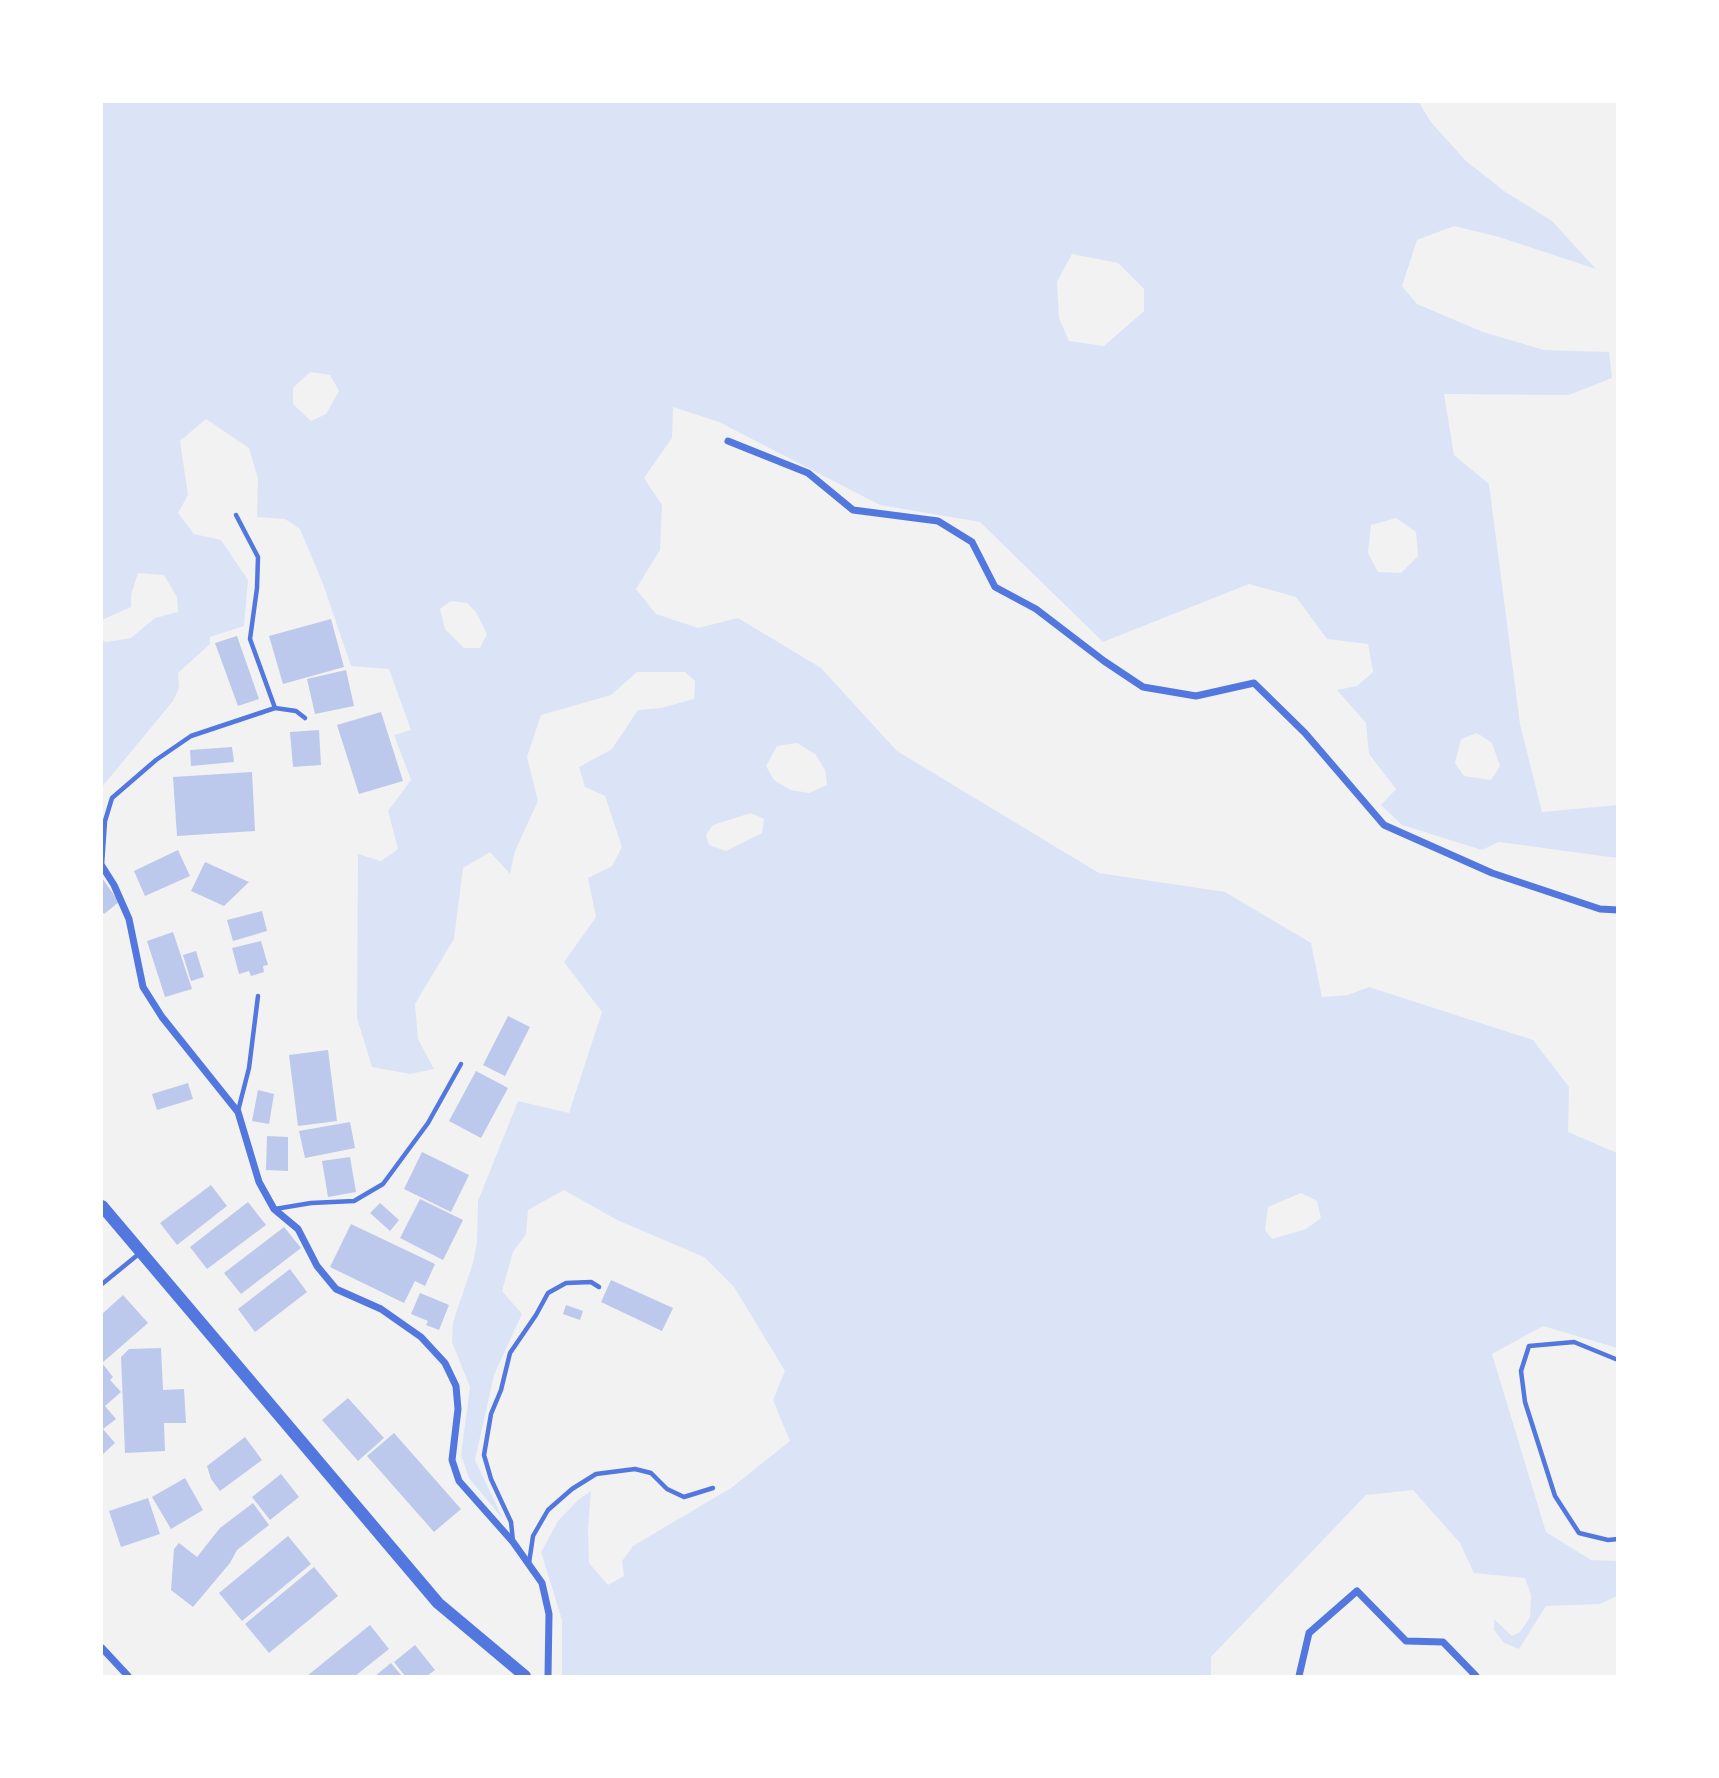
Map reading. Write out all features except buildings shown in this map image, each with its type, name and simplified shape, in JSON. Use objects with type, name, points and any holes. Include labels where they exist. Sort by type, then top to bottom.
[{"type":"street","points":[[728,441],[808,473],[853,510],[938,521],[972,542],[995,587],[1037,609],[1104,661],[1143,687],[1196,696],[1254,683],[1305,733],[1384,825],[1492,873],[1600,909],[1618,910]]},
{"type":"street","points":[[102,866],[129,919],[143,987],[162,1017],[238,1112],[259,1182],[274,1209],[298,1229],[317,1266],[337,1289],[381,1309],[421,1337],[445,1363],[456,1386],[458,1409],[452,1460],[459,1481],[513,1542],[542,1583],[549,1614],[548,1676]]},
{"type":"street","points":[[102,1206],[438,1602],[525,1676]]},
{"type":"street","points":[[1299,1676],[1309,1633],[1357,1591],[1406,1641],[1443,1642],[1476,1676]]},
{"type":"street","points":[[102,1648],[128,1676]]},
{"type":"lane","points":[[236,515],[258,557],[250,639],[275,708]]},
{"type":"lane","points":[[102,866],[105,821],[111,798],[156,760],[191,736],[275,708],[296,711],[305,718]]},
{"type":"lane","points":[[238,1112],[248,1068],[258,996]]},
{"type":"lane","points":[[274,1209],[311,1203],[354,1201],[383,1184],[428,1123],[461,1064]]},
{"type":"lane","points":[[102,1284],[141,1252]]},
{"type":"lane","points":[[513,1542],[511,1522],[491,1479],[484,1455],[491,1414],[501,1390],[510,1353],[548,1293],[565,1283],[590,1282],[599,1287]]},
{"type":"lane","points":[[1618,1360],[1574,1342],[1529,1346],[1521,1371],[1525,1402],[1555,1496],[1579,1533],[1608,1540],[1618,1539]]},
{"type":"lane","points":[[529,1563],[533,1536],[548,1510],[572,1489],[596,1474],[621,1469],[651,1473],[667,1489],[684,1497],[713,1488]]},
{"type":"shaded area","points":[[102,102],[1419,102],[1430,121],[1465,160],[1504,191],[1552,221],[1596,269],[1499,237],[1454,226],[1417,240],[1402,286],[1417,304],[1483,332],[1544,350],[1609,352],[1612,378],[1569,395],[1444,394],[1454,455],[1489,484],[1520,724],[1542,812],[1617,805],[1617,858],[1499,842],[1482,850],[1402,825],[1381,805],[1396,789],[1369,754],[1366,723],[1337,690],[1357,686],[1373,672],[1368,644],[1327,639],[1296,597],[1249,584],[1103,642],[980,522],[880,505],[719,422],[673,407],[672,438],[644,478],[662,505],[660,550],[636,589],[656,614],[698,628],[738,618],[821,668],[897,751],[1099,873],[1225,892],[1311,943],[1322,997],[1348,995],[1369,987],[1533,1040],[1569,1087],[1568,1132],[1617,1153],[1617,1348],[1543,1326],[1492,1354],[1546,1532],[1591,1560],[1617,1561],[1617,1596],[1600,1604],[1546,1606],[1519,1649],[1504,1643],[1494,1630],[1494,1619],[1512,1636],[1520,1632],[1530,1617],[1531,1595],[1525,1578],[1474,1573],[1460,1543],[1413,1490],[1366,1495],[1211,1657],[1211,1676],[562,1676],[562,1620],[541,1552],[558,1521],[578,1500],[591,1491],[589,1563],[608,1585],[624,1576],[622,1561],[633,1546],[731,1488],[790,1441],[773,1400],[785,1371],[734,1287],[704,1257],[617,1220],[564,1190],[528,1210],[526,1234],[513,1252],[502,1291],[522,1314],[494,1375],[475,1460],[503,1519],[469,1478],[461,1455],[470,1387],[452,1342],[453,1322],[473,1263],[477,1242],[478,1201],[518,1101],[569,1113],[602,1012],[564,962],[596,917],[588,878],[612,866],[622,847],[605,796],[585,787],[579,767],[612,749],[638,710],[661,708],[694,699],[695,681],[685,672],[637,672],[611,695],[541,715],[527,757],[538,801],[515,851],[510,874],[490,852],[463,868],[454,939],[415,1004],[418,1039],[434,1069],[410,1074],[372,1067],[357,1018],[358,854],[381,861],[398,849],[388,811],[411,780],[394,735],[411,730],[389,669],[351,666],[323,584],[300,529],[285,519],[257,517],[258,479],[249,448],[206,419],[180,441],[188,495],[178,513],[194,534],[221,540],[248,580],[244,626],[210,637],[210,644],[178,673],[179,688],[173,701],[102,787],[102,640],[106,642],[131,638],[155,618],[178,612],[177,597],[164,575],[138,573],[131,595],[131,607],[102,620]],"holes":[[[1072,254],[1118,263],[1144,289],[1144,311],[1104,346],[1069,341],[1059,318],[1057,282]],[[310,372],[330,375],[339,391],[326,414],[311,421],[293,404],[293,388]],[[1396,518],[1416,532],[1418,556],[1401,573],[1378,572],[1368,553],[1371,525]],[[451,601],[467,603],[476,612],[487,634],[480,648],[464,648],[445,629],[440,609]],[[1477,733],[1492,743],[1500,766],[1491,780],[1464,776],[1455,763],[1461,739]],[[797,743],[816,755],[825,770],[827,785],[809,793],[791,790],[774,780],[766,766],[777,746]],[[751,813],[764,819],[762,833],[726,851],[709,845],[706,835],[713,825]],[[1301,1193],[1317,1201],[1321,1218],[1306,1229],[1272,1239],[1265,1230],[1268,1207]]]}]
